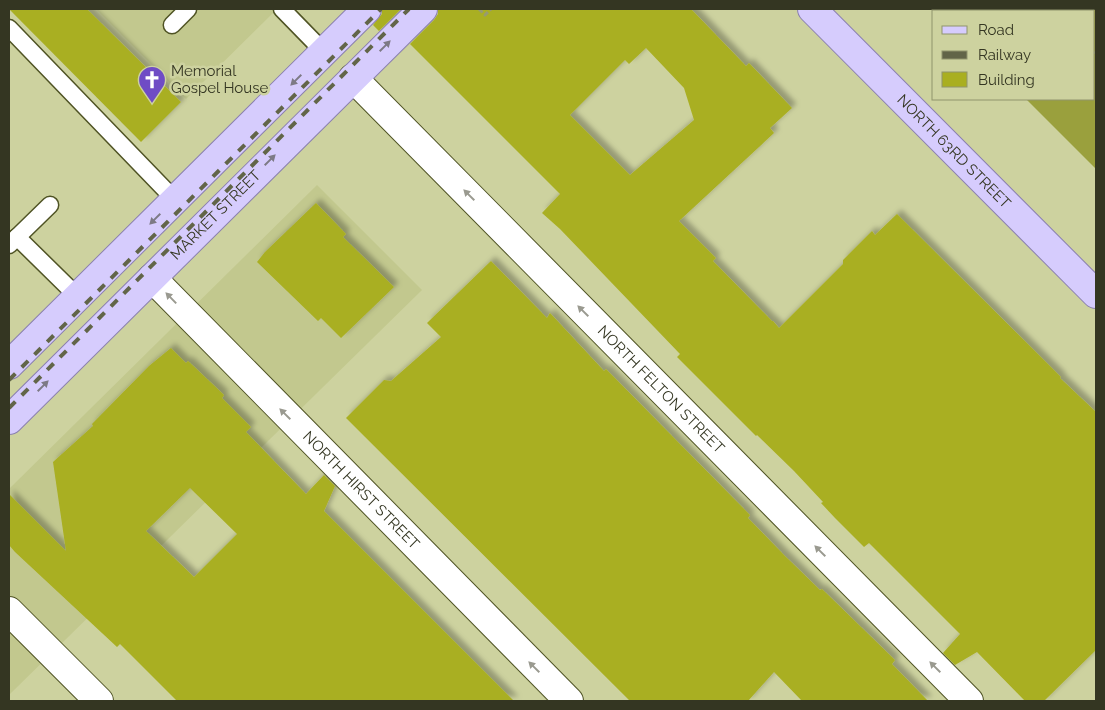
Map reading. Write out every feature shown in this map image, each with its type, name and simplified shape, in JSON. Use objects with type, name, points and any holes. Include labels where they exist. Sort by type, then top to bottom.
[{"type":"main road","points":[[9,365],[367,9]]},
{"type":"main road","name":"MARKET STREET","points":[[9,420],[423,9]]},
{"type":"main road","name":"NORTH 63RD STREET","points":[[812,9],[1096,294]]},
{"type":"street","name":"NORTH FELTON STREET","points":[[353,78],[969,701]]},
{"type":"street","name":"NORTH HIRST STREET","points":[[152,278],[568,701]]},
{"type":"street","points":[[9,611],[99,701]]},
{"type":"lane","points":[[172,25],[188,9]]},
{"type":"lane","points":[[282,9],[324,52]]},
{"type":"lane","points":[[9,28],[175,200]]},
{"type":"lane","points":[[50,205],[13,241],[78,297]]},
{"type":"path","points":[[479,9],[485,15],[491,9]]},
{"type":"shaded area","points":[[96,9],[277,9],[186,99]]},
{"type":"shaded area","points":[[317,185],[422,290],[9,695],[9,489]]},
{"type":"green space","points":[[1096,9],[1096,169],[1027,100],[1095,100],[1095,10],[936,10]]},
{"type":"building","points":[[9,9],[87,9],[181,102],[141,142]]},
{"type":"building","points":[[382,9],[401,9],[379,31],[373,25],[382,14]]},
{"type":"building","points":[[438,9],[691,9],[746,66],[749,63],[792,108],[770,128],[774,133],[679,221],[716,258],[713,261],[779,328],[843,264],[843,260],[872,231],[875,235],[897,214],[1096,412],[1096,650],[1044,701],[1025,701],[977,652],[955,665],[943,653],[960,634],[869,543],[864,547],[835,518],[794,471],[677,357],[680,354],[560,229],[542,213],[560,194],[410,44],[434,20],[438,14]],"holes":[[[646,48],[684,88],[694,120],[630,175],[570,115],[625,60],[629,64]]]},
{"type":"building","points":[[316,203],[346,234],[343,237],[394,287],[341,338],[321,318],[318,321],[257,262]]},
{"type":"building","points":[[491,261],[547,318],[550,313],[604,371],[606,369],[750,515],[748,518],[785,556],[895,660],[892,664],[928,701],[802,701],[774,672],[748,701],[630,701],[346,418],[384,380],[391,381],[441,337],[427,323]]},
{"type":"building","points":[[171,348],[186,363],[188,361],[224,395],[222,398],[251,427],[246,432],[306,494],[324,475],[335,486],[324,511],[514,701],[177,701],[120,644],[117,647],[9,545],[9,494],[66,551],[53,462],[93,426],[92,424],[149,366]],"holes":[[[190,488],[237,534],[194,577],[146,531]]]},
{"type":"railway","points":[[9,380],[381,9]]},
{"type":"railway","points":[[9,408],[409,9]]},
{"type":"place","name":"Memorial Gospel House","points":[[152,104]]}]
